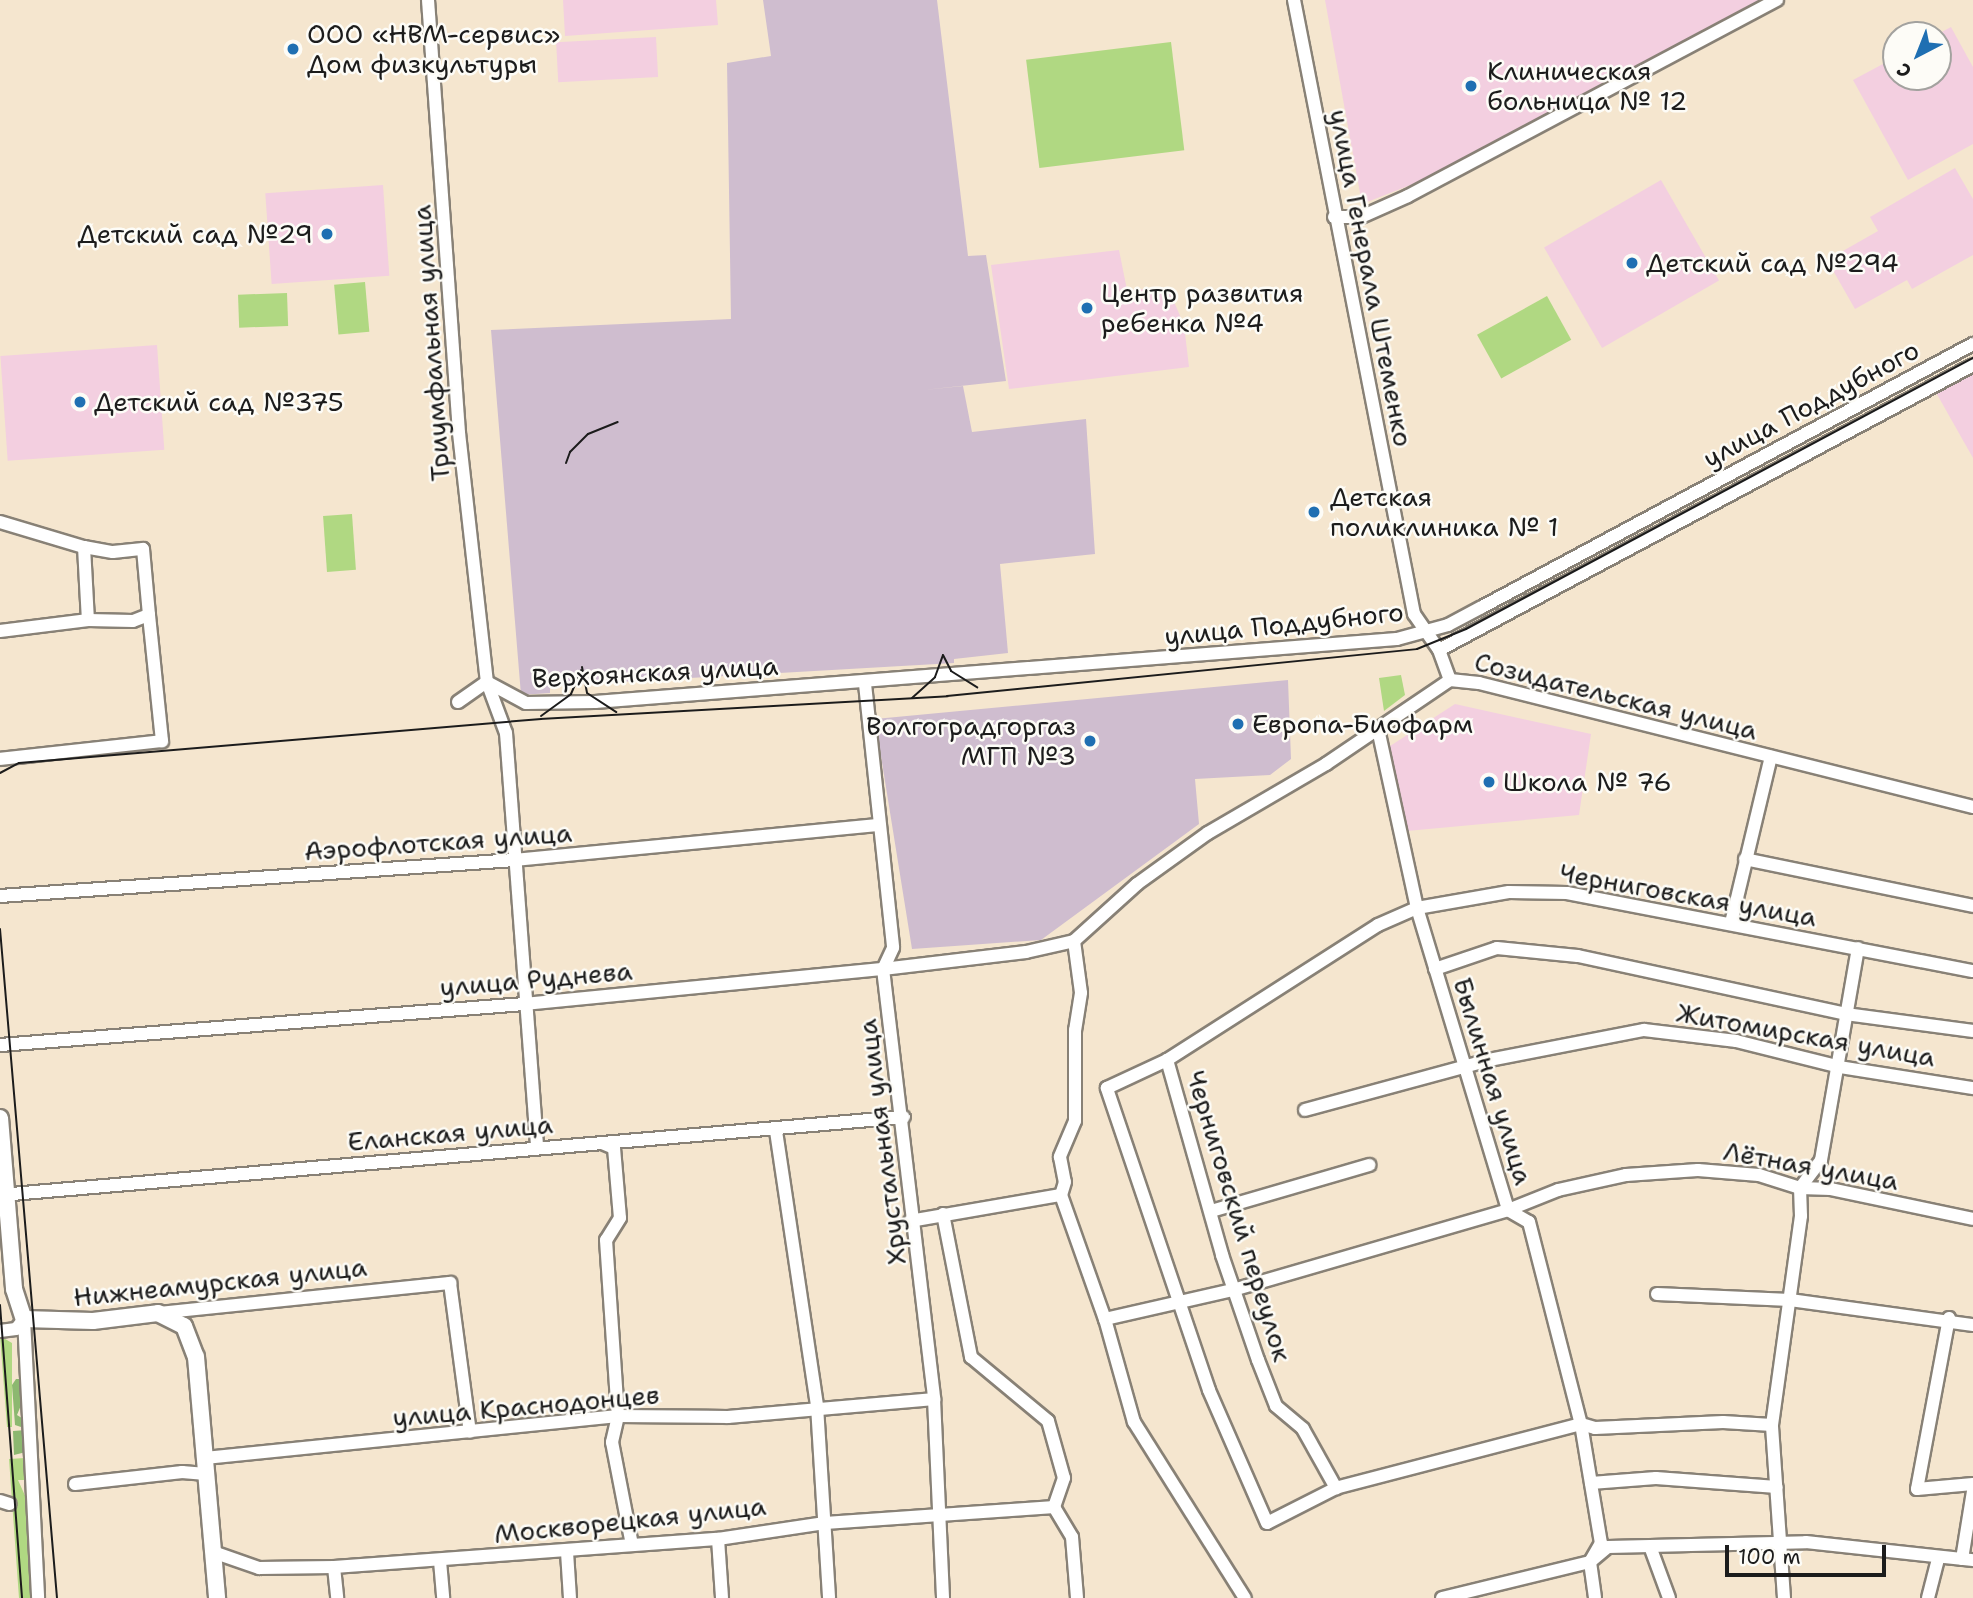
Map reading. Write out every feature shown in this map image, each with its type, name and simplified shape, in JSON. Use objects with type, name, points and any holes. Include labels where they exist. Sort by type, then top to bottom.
[{"type":"street","name":"Триумфальная улица","points":[[428,0],[459,433],[487,682],[506,733],[537,1148]]},
{"type":"street","name":"улица Генерала Штеменко","points":[[1294,0],[1334,217],[1414,614],[1439,649],[1450,680]]},
{"type":"street","points":[[1334,217],[1361,217],[1408,196],[1777,0]]},
{"type":"street","name":"улица Поддубного","points":[[865,684],[1397,639],[1426,632],[1482,607],[1973,344]]},
{"type":"street","name":"улица Поддубного","points":[[1439,649],[1973,365]]},
{"type":"street","points":[[0,522],[85,547],[113,552],[143,549],[162,741],[0,759]]},
{"type":"street","points":[[85,547],[88,620]]},
{"type":"street","points":[[0,631],[88,620],[133,621],[149,615]]},
{"type":"street","name":"Созидательская улица","points":[[1074,942],[1137,884],[1208,833],[1235,821],[1450,680],[1479,683],[1973,807]]},
{"type":"street","name":"Верхоянская улица","points":[[487,682],[526,703],[865,684]]},
{"type":"street","points":[[458,702],[487,682]]},
{"type":"street","name":"Хрустальная улица","points":[[865,684],[893,948],[883,969],[904,1117],[910,1220],[924,1291],[934,1398],[943,1598]]},
{"type":"street","name":"Былинная улица","points":[[1378,729],[1417,908],[1508,1210],[1529,1222],[1581,1424],[1601,1543],[1590,1562],[1595,1598]]},
{"type":"street","points":[[1731,923],[1771,757]]},
{"type":"street","name":"Аэрофлотская улица","points":[[0,896],[515,860],[878,825]]},
{"type":"street","points":[[1745,859],[1973,906]]},
{"type":"street","name":"Черниговская улица","points":[[1177,1301],[1107,1088],[1167,1060],[1378,925],[1417,908],[1509,892],[1567,893],[1973,971]]},
{"type":"street","points":[[1074,942],[1081,993],[1074,1096],[1075,1121],[1060,1157],[1065,1182],[1061,1195],[1105,1320],[1134,1422],[1245,1598]]},
{"type":"street","name":"улица Руднева","points":[[0,1045],[525,1004],[883,969],[1026,952],[1074,942]]},
{"type":"street","points":[[1435,969],[1497,948],[1578,956],[1846,1014],[1973,1031]]},
{"type":"street","points":[[1784,1598],[1783,1542],[1772,1425],[1790,1300],[1800,1188],[1821,1160],[1840,1067],[1858,948]]},
{"type":"street","name":"Житомирская улица","points":[[1305,1110],[1464,1066],[1644,1030],[1736,1041],[1840,1067],[1973,1088]]},
{"type":"street","name":"Черниговский переулок","points":[[1167,1060],[1233,1290],[1276,1406],[1303,1429],[1336,1488]]},
{"type":"street","name":"Еланская улица","points":[[4,1195],[599,1142],[776,1131],[904,1117]]},
{"type":"street","points":[[0,1118],[4,1195],[14,1289],[24,1319],[38,1598]]},
{"type":"street","points":[[776,1131],[817,1406],[829,1598]]},
{"type":"street","points":[[599,1142],[614,1148],[620,1218],[606,1240],[618,1416],[612,1443],[632,1545]]},
{"type":"street","points":[[1211,1211],[1369,1165]]},
{"type":"street","name":"Лётная улица","points":[[1508,1210],[1558,1189],[1626,1175],[1698,1170],[1759,1175],[1800,1188],[1831,1189],[1973,1219]]},
{"type":"street","points":[[910,1220],[1061,1195]]},
{"type":"street","points":[[1105,1320],[1233,1290],[1508,1210]]},
{"type":"street","points":[[943,1214],[971,1357],[1048,1421],[1064,1478],[1054,1507],[1072,1537],[1077,1598]]},
{"type":"street","name":"Нижнеамурская улица","points":[[0,1331],[16,1329],[24,1319],[82,1322],[450,1283],[470,1432]]},
{"type":"street","points":[[1657,1294],[1790,1300],[1949,1318],[1973,1325]]},
{"type":"street","points":[[1177,1301],[1209,1390],[1267,1523],[1336,1488],[1581,1424],[1595,1428],[1723,1422],[1772,1425]]},
{"type":"street","points":[[158,1313],[184,1326],[196,1357],[217,1598]]},
{"type":"street","points":[[1949,1318],[1917,1489],[1973,1485]]},
{"type":"street","name":"улица Краснодонцев","points":[[75,1484],[470,1432],[618,1416],[728,1417],[817,1406],[934,1398]]},
{"type":"street","points":[[1591,1483],[1656,1478],[1777,1487]]},
{"type":"street","points":[[1442,1598],[1590,1562],[1608,1547],[1651,1549],[1783,1542],[1826,1543],[1938,1559],[1968,1560],[1973,1491]]},
{"type":"street","name":"Москворецкая улица","points":[[213,1552],[259,1568],[334,1567],[568,1552],[718,1539],[825,1523],[1054,1507]]},
{"type":"street","points":[[718,1539],[722,1598]]},
{"type":"street","points":[[1651,1549],[1669,1598]]},
{"type":"street","points":[[568,1552],[570,1598]]},
{"type":"street","points":[[1928,1598],[1938,1559]]},
{"type":"street","points":[[440,1561],[443,1598]]},
{"type":"street","points":[[334,1567],[337,1598]]},
{"type":"shaded area","points":[[563,0],[716,0],[718,25],[565,36]]},
{"type":"shaded area","points":[[763,0],[937,0],[968,256],[986,255],[1006,381],[924,390],[963,386],[972,432],[1086,419],[1095,554],[1000,564],[1008,653],[954,659],[954,663],[550,686],[550,693],[521,695],[491,330],[731,319],[727,63],[771,56]]},
{"type":"shaded area","name":"Клиническая больница № 12","points":[[1325,0],[1761,0],[1441,173],[1362,204]]},
{"type":"shaded area","points":[[1952,29],[1973,67],[1973,144],[1908,180],[1853,80],[1882,64],[1882,91],[1952,91]]},
{"type":"shaded area","points":[[656,37],[658,77],[558,82],[556,42]]},
{"type":"shaded area","points":[[1955,168],[1973,199],[1973,255],[1912,289],[1907,280],[1855,309],[1827,260],[1878,231],[1870,217]]},
{"type":"shaded area","name":"Детский сад №294","points":[[1661,180],[1719,280],[1602,348],[1544,248]]},
{"type":"shaded area","name":"Детский сад №29","points":[[383,185],[389,276],[272,284],[265,193]]},
{"type":"shaded area","name":"Центр развития ребенка №4","points":[[1119,250],[1127,290],[1168,288],[1184,325],[1189,367],[1009,389],[991,265]]},
{"type":"shaded area","name":"Детский сад №375","points":[[157,345],[164,450],[8,461],[0,356]]},
{"type":"shaded area","points":[[1973,367],[1973,458],[1934,389]]},
{"type":"shaded area","points":[[1288,680],[1291,759],[1270,775],[1195,779],[1199,824],[1041,940],[912,949],[875,719]]},
{"type":"shaded area","name":"Школа № 76","points":[[1455,704],[1591,734],[1579,815],[1407,831],[1387,748]]},
{"type":"green space","points":[[1171,42],[1184,150],[1039,168],[1026,60]]},
{"type":"green space","points":[[365,282],[369,332],[338,335],[334,285]]},
{"type":"green space","points":[[287,293],[288,326],[239,328],[238,295]]},
{"type":"green space","points":[[1547,296],[1571,340],[1501,379],[1477,335]]},
{"type":"green space","points":[[352,514],[356,570],[327,572],[323,516]]},
{"type":"green space","points":[[1401,675],[1405,695],[1384,711],[1379,678]]},
{"type":"green space","points":[[0,1336],[12,1343],[12,1427],[7,1427]]},
{"type":"green space","points":[[16,1379],[22,1379],[24,1398],[17,1415],[25,1420],[21,1427],[15,1425],[12,1385]]},
{"type":"green space","points":[[26,1430],[26,1452],[14,1455],[13,1431]]},
{"type":"green space","points":[[25,1458],[25,1480],[18,1480],[27,1500],[35,1598],[19,1598],[9,1459]]},
{"type":"tram line","points":[[0,773],[19,763],[541,719],[947,696],[1417,649],[1466,629],[1973,358]]},
{"type":"tram line","points":[[566,463],[570,452],[588,434],[618,422]]},
{"type":"tram line","points":[[943,655],[951,671],[977,687]]},
{"type":"tram line","points":[[912,698],[935,677],[943,655]]},
{"type":"tram line","points":[[582,667],[587,693],[616,712]]},
{"type":"tram line","points":[[541,716],[571,694],[581,670]]},
{"type":"tram line","points":[[0,929],[57,1598]]},
{"type":"tram line","points":[[0,1305],[22,1598]]},
{"type":"place","name":"ООО «НВМ-сервис» Дом физкультуры","points":[[293,49]]},
{"type":"place","name":"Клиническая больница № 12","points":[[1471,86]]},
{"type":"place","name":"Детский сад №29","points":[[327,234]]},
{"type":"place","name":"Детский сад №294","points":[[1632,263]]},
{"type":"place","name":"Центр развития ребенка №4","points":[[1087,308]]},
{"type":"place","name":"Детский сад №375","points":[[80,402]]},
{"type":"place","name":"Детская поликлиника № 1","points":[[1314,512]]},
{"type":"place","name":"Европа-Биофарм","points":[[1238,724]]},
{"type":"place","name":"Волгоградгоргаз МГП №3","points":[[1090,741]]},
{"type":"place","name":"Школа № 76","points":[[1489,782]]}]
